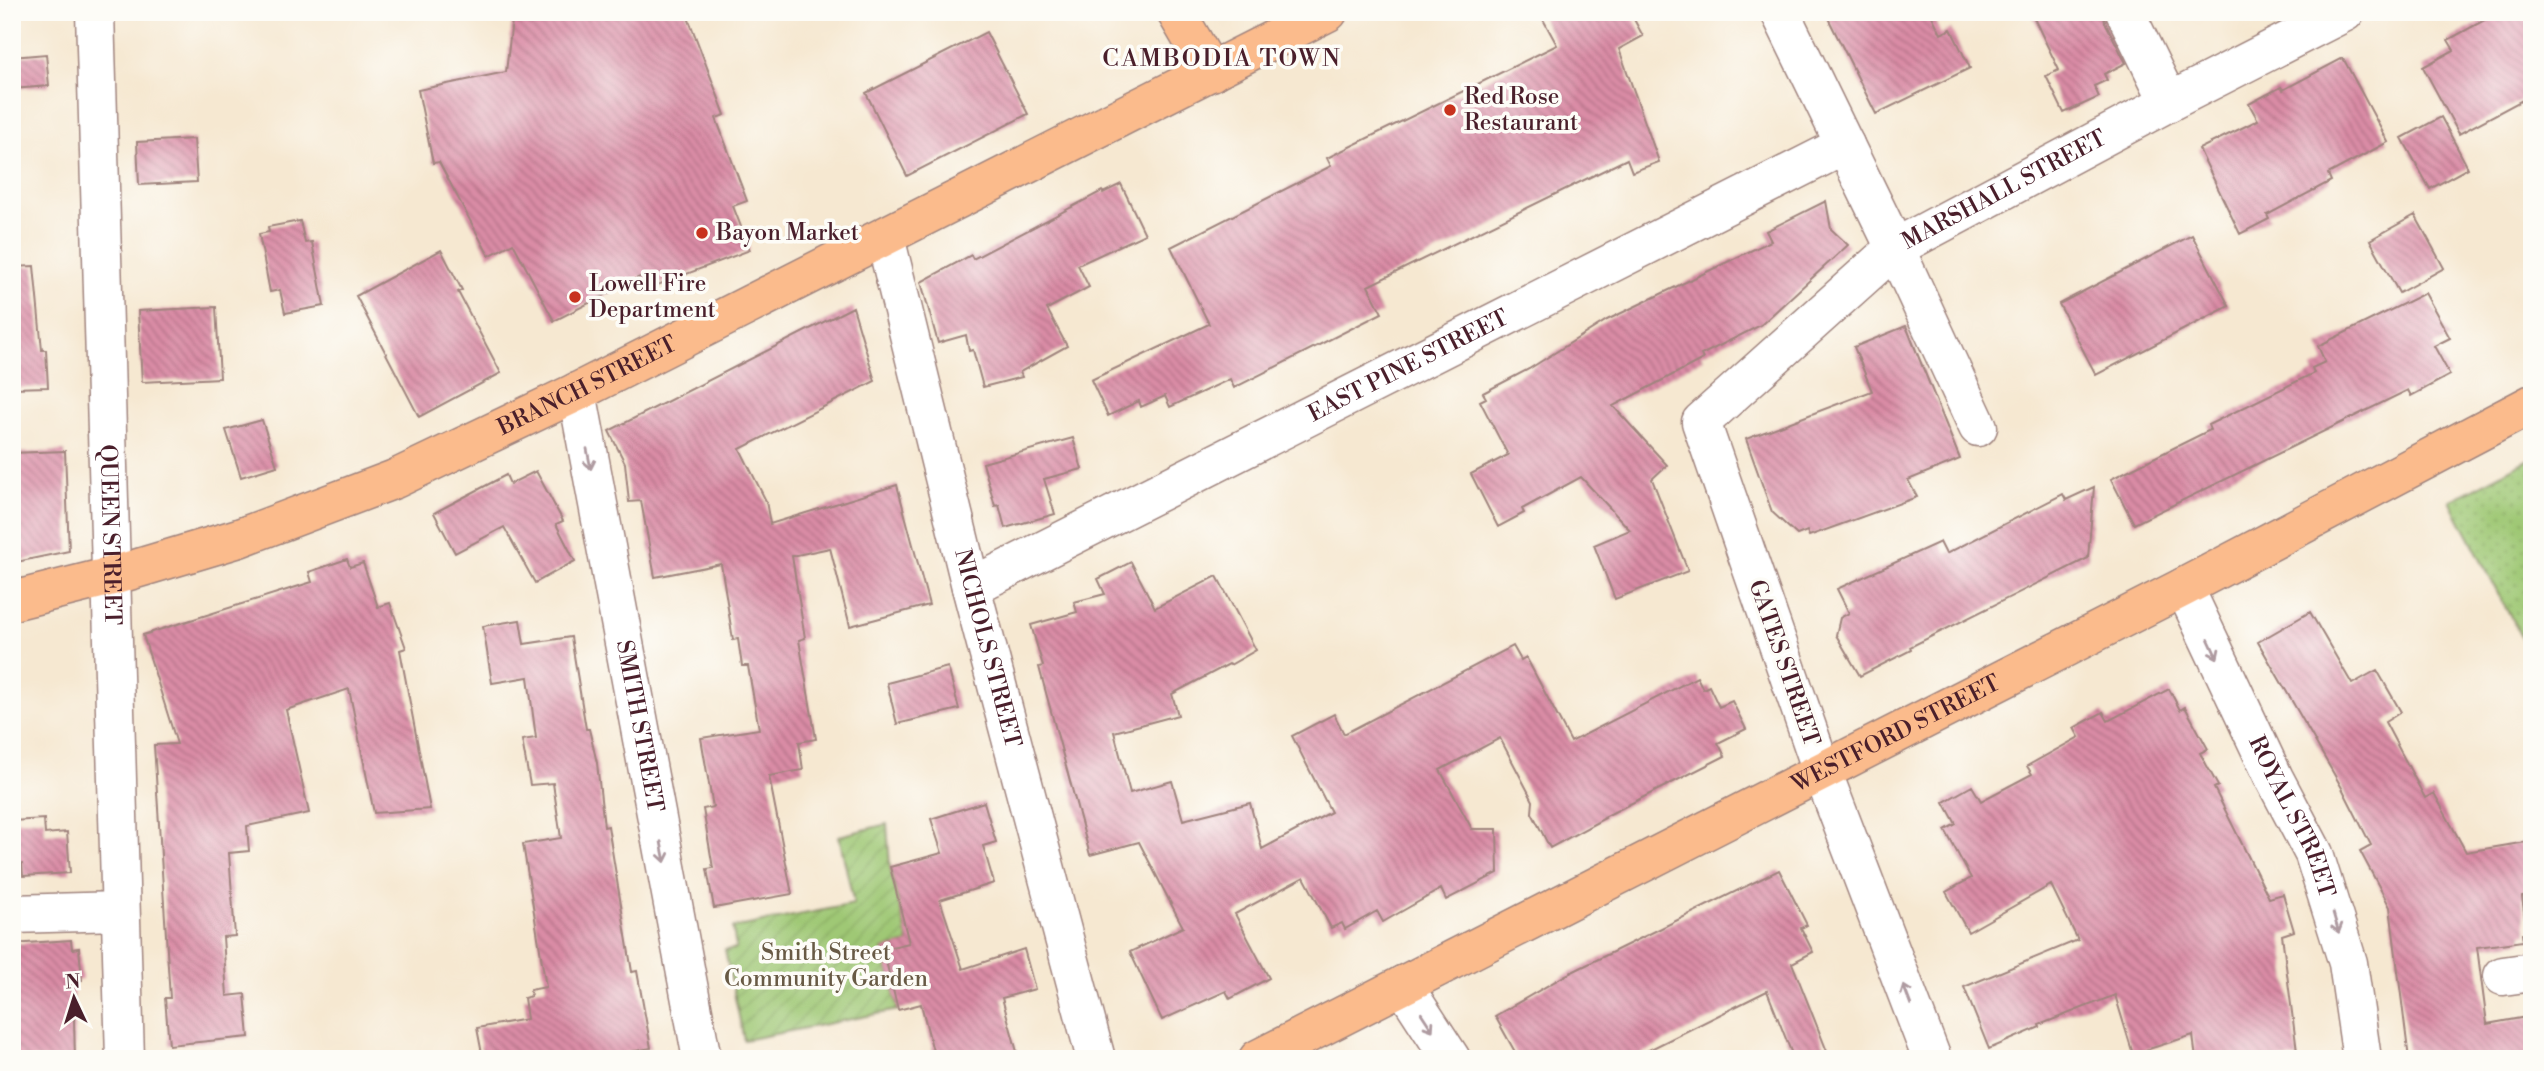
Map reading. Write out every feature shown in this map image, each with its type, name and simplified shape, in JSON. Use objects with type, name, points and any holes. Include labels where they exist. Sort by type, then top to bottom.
[{"type":"main road","points":[[1177,12],[1211,72]]},
{"type":"main road","name":"BRANCH STREET","points":[[12,600],[112,576],[239,538],[395,479],[577,392],[1328,12]]},
{"type":"main road","name":"WESTFORD STREET","points":[[1258,1059],[2184,587],[2532,404]]},
{"type":"street","name":"QUEEN STREET","points":[[95,12],[125,1059]]},
{"type":"street","points":[[1780,12],[1895,248],[1978,427]]},
{"type":"street","points":[[2125,12],[2169,102]]},
{"type":"street","name":"MARSHALL STREET","points":[[1701,422],[1895,248],[2345,12]]},
{"type":"street","name":"EAST PINE STREET","points":[[971,587],[1845,145]]},
{"type":"street","name":"NICHOLS STREET","points":[[884,237],[971,587],[1096,1059]]},
{"type":"street","name":"SMITH STREET","points":[[577,392],[702,1059]]},
{"type":"street","name":"GATES STREET","points":[[1701,422],[1822,771],[1932,1059]]},
{"type":"street","name":"ROYAL STREET","points":[[2184,587],[2274,778],[2314,854],[2348,963],[2362,1059]]},
{"type":"street","points":[[12,914],[120,911]]},
{"type":"street","points":[[1403,985],[1451,1059]]},
{"type":"green space","points":[[2532,458],[2532,658],[2450,501]]},
{"type":"green space","name":"Smith Street Community Garden","points":[[887,824],[890,867],[909,943],[883,949],[898,1010],[744,1040],[725,950],[736,949],[733,928],[854,904],[839,836]]},
{"type":"building","points":[[513,12],[686,12],[725,115],[716,118],[747,201],[733,206],[750,250],[647,289],[642,276],[554,321],[513,243],[489,256],[439,162],[433,163],[418,90],[506,72]]},
{"type":"building","points":[[1539,12],[1630,12],[1643,36],[1619,49],[1659,162],[1632,172],[1627,159],[1368,286],[1382,313],[1234,388],[1230,379],[1170,407],[1165,396],[1141,407],[1139,401],[1108,416],[1091,380],[1209,324],[1171,247],[1331,166],[1327,158],[1557,45]]},
{"type":"building","points":[[1825,12],[1930,12],[1941,34],[1951,29],[1970,68],[1876,114]]},
{"type":"building","points":[[2031,12],[2103,12],[2105,22],[2126,63],[2104,74],[2107,80],[2094,86],[2099,97],[2064,113],[2046,76],[2059,70]]},
{"type":"building","points":[[2499,12],[2532,12],[2532,95],[2459,134],[2423,67],[2454,50],[2448,40]]},
{"type":"building","points":[[986,32],[1028,114],[907,176],[866,93]]},
{"type":"building","points":[[46,54],[49,86],[12,89],[12,57]]},
{"type":"building","points":[[2343,58],[2388,142],[2328,174],[2331,181],[2267,215],[2269,219],[2240,234],[2199,149],[2258,120],[2249,104],[2281,87],[2283,90]]},
{"type":"building","points":[[2441,117],[2468,168],[2430,189],[2402,138]]},
{"type":"building","points":[[194,139],[197,182],[139,185],[137,142]]},
{"type":"building","points":[[1121,184],[1145,234],[1078,265],[1089,287],[1047,309],[1067,346],[1020,372],[1022,377],[983,387],[973,350],[969,351],[966,335],[938,343],[921,282],[971,255],[973,259],[1102,191],[1103,193]]},
{"type":"building","points":[[1826,201],[1831,229],[1848,245],[1761,325],[1701,355],[1703,359],[1613,406],[1667,465],[1652,479],[1688,571],[1615,599],[1594,545],[1630,530],[1581,477],[1522,509],[1524,513],[1498,527],[1471,474],[1508,455],[1480,401],[1486,398],[1483,393],[1529,369],[1607,320],[1771,241],[1766,231]]},
{"type":"building","points":[[2415,215],[2444,268],[2399,293],[2370,240]]},
{"type":"building","points":[[300,221],[305,243],[312,242],[324,306],[285,313],[280,290],[270,292],[259,234],[269,232],[268,227]]},
{"type":"building","points":[[2192,235],[2229,306],[2096,375],[2059,304]]},
{"type":"building","points":[[441,250],[462,290],[458,292],[501,373],[419,417],[356,296]]},
{"type":"building","points":[[34,266],[42,350],[46,350],[48,387],[12,388],[12,267]]},
{"type":"building","points":[[2425,293],[2450,338],[2434,346],[2450,375],[2411,396],[2408,390],[2134,524],[2111,479],[2210,430],[2208,425],[2314,373],[2312,368],[2325,362],[2318,346]]},
{"type":"building","points":[[216,307],[220,378],[142,382],[138,311]]},
{"type":"building","points":[[853,307],[875,381],[740,449],[766,501],[770,524],[897,485],[929,605],[850,626],[830,548],[792,556],[805,638],[799,640],[816,739],[799,742],[803,770],[769,776],[792,894],[714,908],[707,869],[713,868],[703,809],[713,807],[701,738],[759,729],[748,666],[742,666],[738,639],[733,640],[721,564],[655,577],[641,501],[629,502],[625,463],[609,431]]},
{"type":"building","points":[[1906,326],[1960,459],[1908,480],[1917,497],[1809,536],[1807,531],[1797,535],[1772,512],[1746,439],[1872,391],[1854,347]]},
{"type":"building","points":[[262,420],[277,466],[241,477],[226,430]]},
{"type":"building","points":[[1073,438],[1082,469],[1044,479],[1055,514],[1005,528],[999,505],[995,506],[983,463]]},
{"type":"building","points":[[65,451],[69,551],[12,563],[12,453]]},
{"type":"building","points":[[536,471],[563,521],[556,524],[575,561],[535,583],[504,527],[455,553],[434,513],[506,475],[510,484]]},
{"type":"building","points":[[2094,487],[2088,558],[1910,647],[1911,650],[1860,676],[1836,635],[1840,618],[1849,613],[1837,589],[1940,542],[1946,554],[2063,494],[2066,500]]},
{"type":"building","points":[[347,559],[350,567],[363,563],[378,607],[390,603],[406,648],[400,650],[430,809],[374,813],[349,689],[286,710],[309,813],[247,826],[249,851],[229,853],[235,936],[223,937],[227,996],[245,994],[249,1037],[169,1045],[165,998],[170,998],[154,745],[177,744],[143,635],[312,582],[309,572]]},
{"type":"building","points":[[1131,562],[1155,608],[1217,576],[1256,650],[1172,694],[1178,715],[1114,732],[1130,793],[1172,781],[1183,820],[1250,803],[1262,849],[1331,812],[1292,736],[1334,714],[1344,734],[1513,646],[1521,660],[1526,657],[1571,742],[1697,677],[1703,689],[1709,686],[1719,707],[1732,701],[1746,729],[1718,743],[1725,756],[1604,817],[1550,848],[1532,813],[1533,801],[1500,738],[1440,770],[1472,829],[1497,829],[1498,873],[1446,900],[1441,889],[1383,922],[1377,911],[1345,929],[1342,923],[1331,928],[1304,877],[1235,914],[1269,978],[1230,999],[1226,991],[1162,1020],[1130,952],[1183,927],[1139,842],[1090,855],[1039,667],[1043,666],[1031,625],[1077,612],[1074,602],[1105,594],[1098,579]]},
{"type":"building","points":[[2310,612],[2352,684],[2377,670],[2401,712],[2385,722],[2425,798],[2434,793],[2466,852],[2527,842],[2532,895],[2522,897],[2527,933],[2522,934],[2523,941],[2477,947],[2487,1024],[2532,1016],[2532,1059],[2409,1059],[2390,907],[2360,851],[2371,845],[2342,788],[2258,642]]},
{"type":"building","points":[[520,620],[524,644],[571,637],[586,729],[589,729],[597,763],[604,827],[608,826],[632,972],[637,971],[651,1048],[592,1059],[483,1059],[477,1028],[527,1019],[524,998],[531,996],[530,990],[546,987],[523,844],[561,838],[553,783],[530,785],[522,740],[536,738],[528,677],[492,683],[483,626]]},
{"type":"building","points":[[948,667],[959,709],[897,724],[887,683]]},
{"type":"building","points":[[2169,689],[2180,710],[2185,707],[2208,749],[2200,753],[2218,786],[2214,788],[2269,898],[2283,894],[2294,931],[2282,935],[2298,1059],[2196,1059],[2193,1035],[2133,1054],[2115,995],[2039,1025],[2040,1027],[1989,1049],[1964,987],[2078,940],[2051,885],[1968,932],[1946,892],[1971,878],[1945,830],[1956,824],[1944,802],[1972,786],[1981,801],[2032,774],[2027,766],[2079,737],[2074,728],[2103,712],[2108,721]]},
{"type":"building","points":[[984,802],[996,842],[983,846],[994,883],[940,900],[963,969],[1024,949],[1035,989],[1002,998],[1019,1059],[935,1059],[921,1004],[898,1010],[883,949],[909,943],[890,867],[942,853],[931,819]]},
{"type":"building","points":[[44,819],[45,834],[67,832],[70,873],[23,876],[22,864],[12,865],[12,821]]},
{"type":"building","points":[[1779,870],[1807,925],[1801,928],[1813,952],[1792,963],[1830,1059],[1794,1059],[1767,991],[1631,1059],[1519,1059],[1495,1016],[1566,975]]},
{"type":"building","points":[[71,940],[72,949],[79,948],[82,980],[73,981],[75,1059],[12,1059],[12,944]]},
{"type":"place","name":"Red Rose Restaurant","points":[[1450,110]]},
{"type":"place","name":"Bayon Market","points":[[702,233]]},
{"type":"place","name":"Lowell Fire Department","points":[[575,297]]},
{"type":"district","name":"CAMBODIA TOWN","points":[[1222,59]]}]
